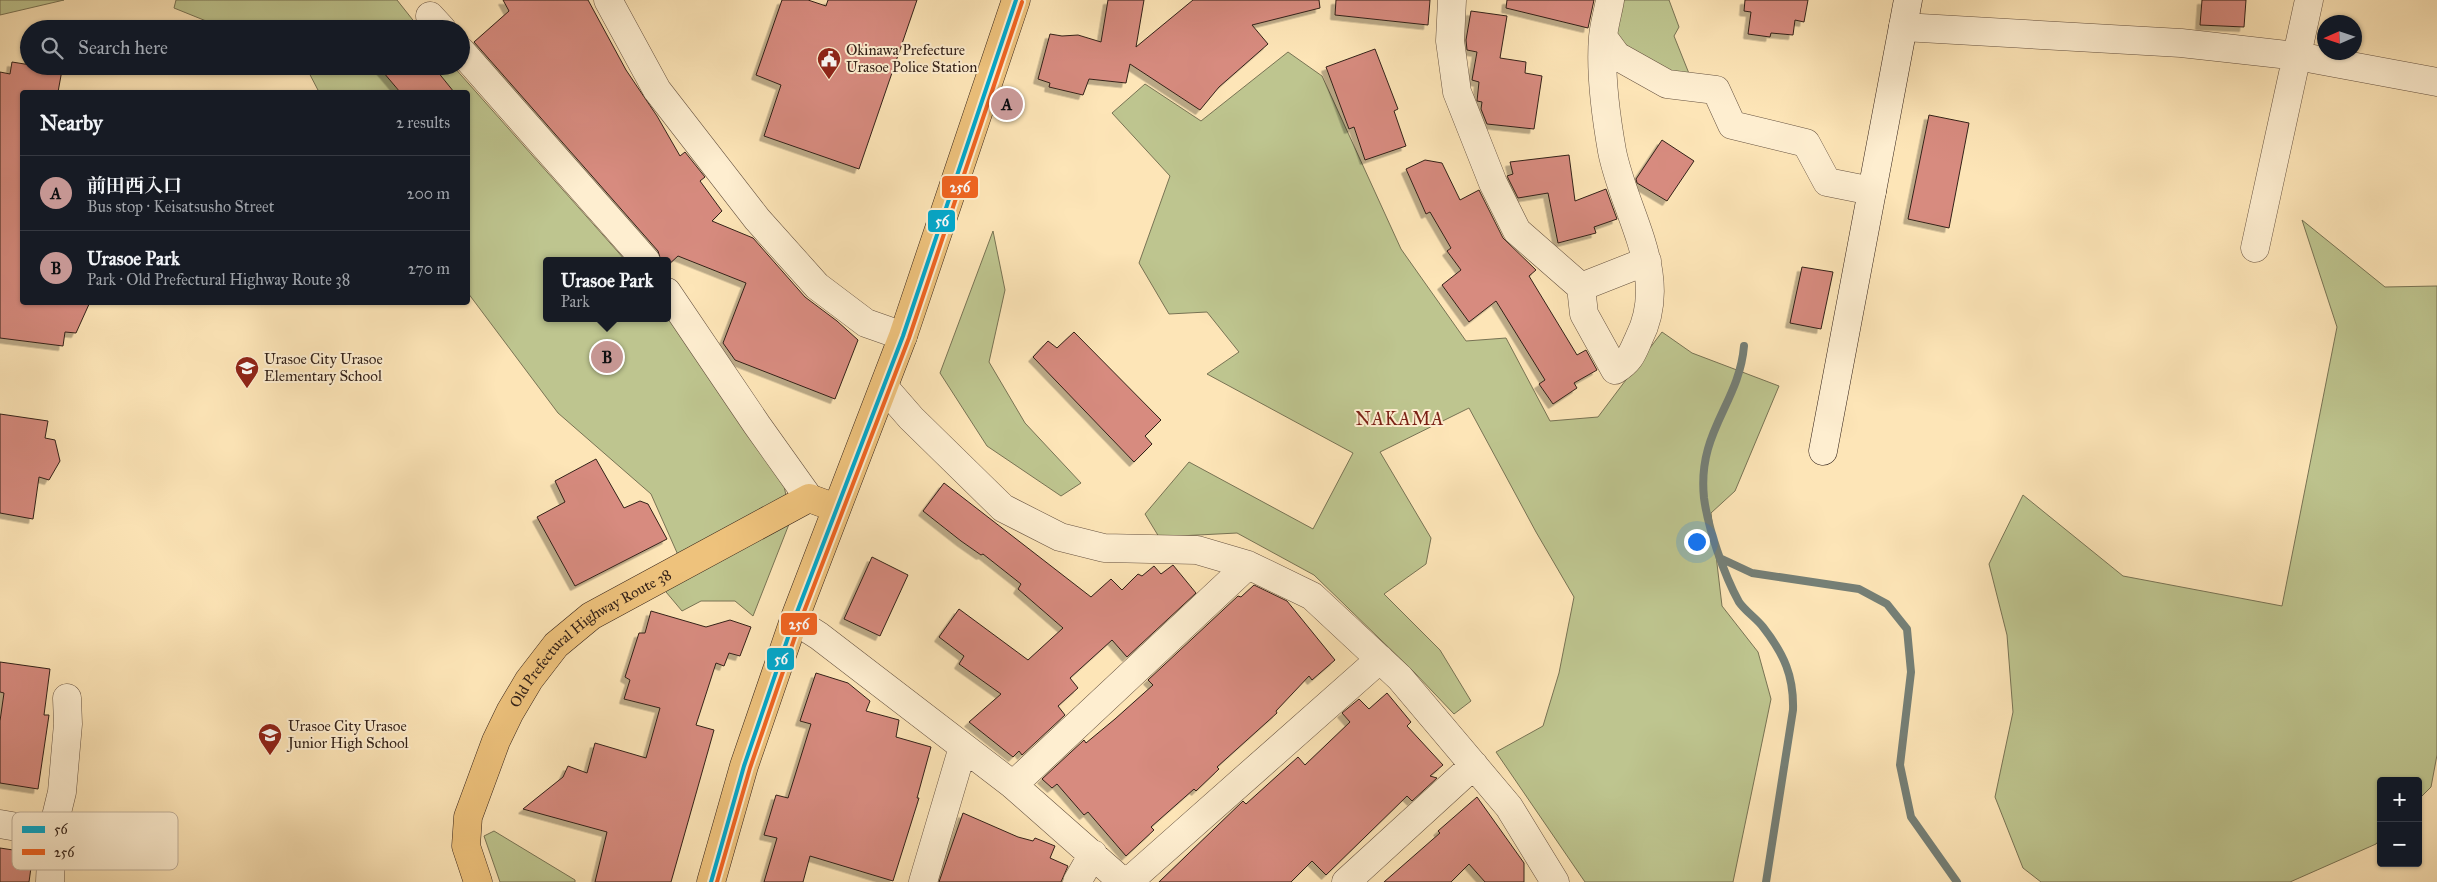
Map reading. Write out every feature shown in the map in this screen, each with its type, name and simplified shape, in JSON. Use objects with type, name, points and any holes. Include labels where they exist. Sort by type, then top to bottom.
[{"type":"main road","points":[[711,882],[744,766],[794,620],[903,336],[1016,0]]},
{"type":"main road","points":[[809,498],[836,508]]},
{"type":"main road","name":"Old Prefectural Highway Route 38","points":[[478,882],[466,846],[468,817],[496,741],[510,712],[529,680],[556,645],[591,616],[809,498]]},
{"type":"street","points":[[608,0],[657,90],[757,219],[817,286],[866,323],[903,336]]},
{"type":"street","points":[[1452,0],[1450,41],[1457,92],[1493,183],[1517,231],[1581,287],[1584,314],[1615,370],[1627,363],[1644,330],[1651,294],[1647,260],[1612,152],[1605,89],[1603,38],[1610,0]]},
{"type":"street","points":[[1823,451],[1908,0]]},
{"type":"street","points":[[2255,248],[2309,0]]},
{"type":"street","points":[[1903,27],[2181,43],[2297,56],[2437,82]]},
{"type":"street","points":[[1603,38],[1617,56],[1667,84],[1716,90],[1732,125],[1806,143],[1827,182],[1872,191]]},
{"type":"street","points":[[470,61],[642,257]]},
{"type":"street","points":[[1581,287],[1647,260]]},
{"type":"street","points":[[671,298],[809,498]]},
{"type":"street","points":[[884,387],[911,418],[1003,508],[1060,537],[1104,548],[1197,550],[1248,565],[1312,596],[1400,678],[1474,765],[1509,807],[1553,881]]},
{"type":"street","points":[[1013,785],[1248,565]]},
{"type":"street","points":[[794,620],[819,636],[1013,785],[1124,882]]},
{"type":"street","points":[[1128,882],[1380,659]]},
{"type":"street","points":[[57,812],[62,792],[68,724],[67,698]]},
{"type":"street","points":[[923,882],[963,747]]},
{"type":"street","points":[[1346,882],[1474,765]]},
{"type":"street","points":[[1077,882],[1092,854]]},
{"type":"green space","points":[[0,0],[64,0],[0,15]]},
{"type":"green space","points":[[176,0],[397,0],[413,20],[204,20],[174,8]]},
{"type":"green space","points":[[1619,0],[1669,0],[1679,27],[1674,36],[1690,76],[1672,77],[1619,40],[1614,23]]},
{"type":"green space","points":[[1288,52],[1322,76],[1401,249],[1466,341],[1506,338],[1550,421],[1598,417],[1662,332],[1692,353],[1779,386],[1735,491],[1711,513],[1722,606],[1758,652],[1771,699],[1733,882],[1585,882],[1496,752],[1543,726],[1559,673],[1574,597],[1536,532],[1469,408],[1380,452],[1431,538],[1426,564],[1384,594],[1440,650],[1471,701],[1454,714],[1414,672],[1314,575],[1237,533],[1159,537],[1145,514],[1189,462],[1313,529],[1353,453],[1207,374],[1239,352],[1207,312],[1169,314],[1139,263],[1170,176],[1112,113],[1145,84],[1201,121]]},
{"type":"green space","points":[[310,75],[461,75],[622,257],[543,257],[543,322],[671,322],[671,317],[784,486],[791,519],[753,616],[735,601],[701,601],[682,611],[661,586],[686,573],[651,494],[558,413],[470,296],[470,90],[318,90]]},
{"type":"green space","points":[[2302,220],[2385,287],[2437,286],[2437,755],[2431,787],[2422,796],[2422,777],[2377,777],[2377,843],[2290,882],[2041,882],[2023,868],[1995,797],[2013,712],[2007,635],[1989,564],[2023,495],[2123,576],[2282,606],[2337,327]]},
{"type":"green space","points":[[993,231],[1005,290],[989,362],[1025,423],[1081,483],[1061,496],[987,446],[940,373]]},
{"type":"green space","points":[[494,831],[575,880],[575,882],[500,882],[484,836]]},
{"type":"building","points":[[503,0],[588,0],[626,70],[657,116],[680,156],[685,152],[705,177],[700,181],[722,211],[712,221],[753,238],[805,297],[837,321],[858,340],[835,399],[735,360],[723,343],[746,283],[678,256],[671,262],[671,257],[660,257],[658,251],[474,42],[509,11]]},
{"type":"building","name":"Okinawa Prefecture Urasoe Police Station","points":[[782,0],[808,0],[826,6],[828,0],[917,0],[859,169],[764,136],[781,85],[756,75]]},
{"type":"building","points":[[1108,0],[1144,0],[1136,47],[1193,0],[1319,0],[1320,8],[1252,25],[1268,44],[1219,87],[1200,110],[1130,64],[1126,83],[1089,79],[1083,95],[1049,87],[1050,83],[1038,79],[1050,34],[1062,36],[1078,35],[1101,42]]},
{"type":"building","points":[[1336,0],[1430,0],[1428,25],[1335,15]]},
{"type":"building","points":[[1507,0],[1594,0],[1588,28],[1506,8]]},
{"type":"building","points":[[1745,0],[1808,0],[1804,22],[1795,20],[1793,35],[1771,33],[1770,37],[1748,34],[1751,12],[1744,11]]},
{"type":"building","points":[[2202,0],[2246,0],[2244,27],[2200,25]]},
{"type":"building","points":[[1471,11],[1507,16],[1500,58],[1526,62],[1525,73],[1542,76],[1534,129],[1487,124],[1481,109],[1482,102],[1477,101],[1479,82],[1472,80],[1477,52],[1467,50],[1466,40]]},
{"type":"building","points":[[1375,49],[1398,109],[1394,111],[1406,146],[1365,160],[1354,127],[1349,129],[1326,67]]},
{"type":"building","points":[[12,62],[20,63],[20,75],[61,75],[58,90],[20,90],[20,305],[89,305],[76,333],[65,332],[63,346],[0,338],[0,72],[10,74]]},
{"type":"building","points":[[386,75],[440,75],[452,90],[398,90]]},
{"type":"building","points":[[1929,115],[1969,123],[1949,228],[1908,219]]},
{"type":"building","points":[[1662,140],[1694,161],[1667,201],[1637,183],[1636,179]]},
{"type":"building","points":[[1569,155],[1575,201],[1606,189],[1617,219],[1594,227],[1596,233],[1558,243],[1548,193],[1518,198],[1507,176],[1513,174],[1510,162]]},
{"type":"building","points":[[1425,160],[1442,163],[1460,200],[1479,190],[1503,238],[1536,270],[1529,276],[1577,355],[1586,350],[1597,370],[1574,383],[1577,388],[1553,404],[1539,384],[1545,380],[1496,301],[1469,322],[1442,285],[1461,270],[1447,251],[1451,248],[1430,212],[1426,214],[1406,169]]},
{"type":"building","points":[[1802,267],[1833,272],[1821,329],[1790,323]]},
{"type":"building","points":[[1074,332],[1161,420],[1145,436],[1152,444],[1134,462],[1033,357],[1048,341],[1057,348]]},
{"type":"building","points":[[0,414],[48,421],[45,438],[55,440],[60,461],[49,480],[39,477],[33,519],[0,513]]},
{"type":"building","points":[[596,459],[624,508],[640,501],[648,504],[667,539],[575,586],[537,517],[565,502],[555,481]]},
{"type":"building","points":[[944,483],[1091,597],[1111,579],[1122,590],[1138,574],[1142,576],[1154,566],[1161,574],[1173,565],[1196,593],[1127,657],[1112,640],[1070,678],[1078,688],[1058,706],[1065,715],[1022,755],[1019,751],[1013,757],[969,722],[1001,694],[959,664],[964,656],[939,637],[959,609],[1028,660],[1063,628],[1018,589],[1021,584],[923,511]]},
{"type":"building","points":[[872,557],[908,575],[880,636],[844,619]]},
{"type":"building","points":[[1254,585],[1287,601],[1335,660],[1312,680],[1309,676],[1276,711],[1277,713],[1217,767],[1219,769],[1196,791],[1194,789],[1151,827],[1154,830],[1126,856],[1088,812],[1084,815],[1057,784],[1052,788],[1042,779],[1084,740],[1086,743],[1153,685],[1148,680],[1238,596],[1241,597]]},
{"type":"building","points":[[651,611],[706,627],[730,620],[751,627],[740,656],[729,653],[724,666],[716,663],[696,725],[714,730],[671,882],[595,882],[607,832],[523,809],[563,777],[568,766],[587,773],[595,743],[646,758],[660,708],[624,699],[630,680],[625,677],[639,633],[645,633]]},
{"type":"building","points":[[0,662],[50,669],[44,715],[49,715],[38,789],[0,783],[0,721],[4,693],[0,692]]},
{"type":"building","points":[[816,673],[848,683],[870,701],[866,711],[899,720],[896,737],[931,747],[917,798],[919,798],[893,881],[810,856],[803,882],[764,882],[777,838],[764,835],[776,795],[788,798],[811,724],[800,721]]},
{"type":"building","points":[[1387,693],[1411,722],[1407,726],[1443,765],[1430,776],[1437,778],[1412,801],[1407,796],[1326,875],[1312,861],[1291,882],[1159,882],[1243,801],[1246,804],[1298,757],[1305,765],[1350,722],[1342,713],[1359,699],[1369,709]]},
{"type":"building","points":[[1477,797],[1524,863],[1524,882],[1485,882],[1469,864],[1451,882],[1384,882],[1440,833],[1438,831]]},
{"type":"building","points":[[963,813],[1018,837],[1033,841],[1035,838],[1055,846],[1050,858],[1068,866],[1061,882],[939,882]]},
{"type":"building","points":[[0,848],[12,850],[12,870],[31,870],[29,882],[0,882]]},
{"type":"waterway","points":[[1744,346],[1741,366],[1735,385],[1712,436],[1707,454],[1704,475],[1704,498],[1713,537],[1733,591],[1741,605],[1760,624],[1777,647],[1786,666],[1792,686],[1793,710],[1766,882]]},
{"type":"waterway","points":[[1722,559],[1752,573],[1859,589],[1887,604],[1907,629],[1911,672],[1900,765],[1911,817],[1957,882]]},
{"type":"transit line","name":"56","points":[[711,882],[744,766],[794,620],[903,336],[1016,0]]},
{"type":"transit line","name":"256","points":[[717,882],[750,768],[800,622],[909,338],[1022,2]]},
{"type":"place","name":"Okinawa Prefecture Urasoe Police Station","points":[[829,80]]},
{"type":"place","name":"前田西入口","points":[[1007,104]]},
{"type":"place","name":"Urasoe Park","points":[[607,357]]},
{"type":"place","name":"Urasoe City Urasoe Elementary School","points":[[247,389]]},
{"type":"place","name":"Urasoe City Urasoe Junior High School","points":[[270,756]]},
{"type":"district","name":"NAKAMA","points":[[1400,419]]}]
